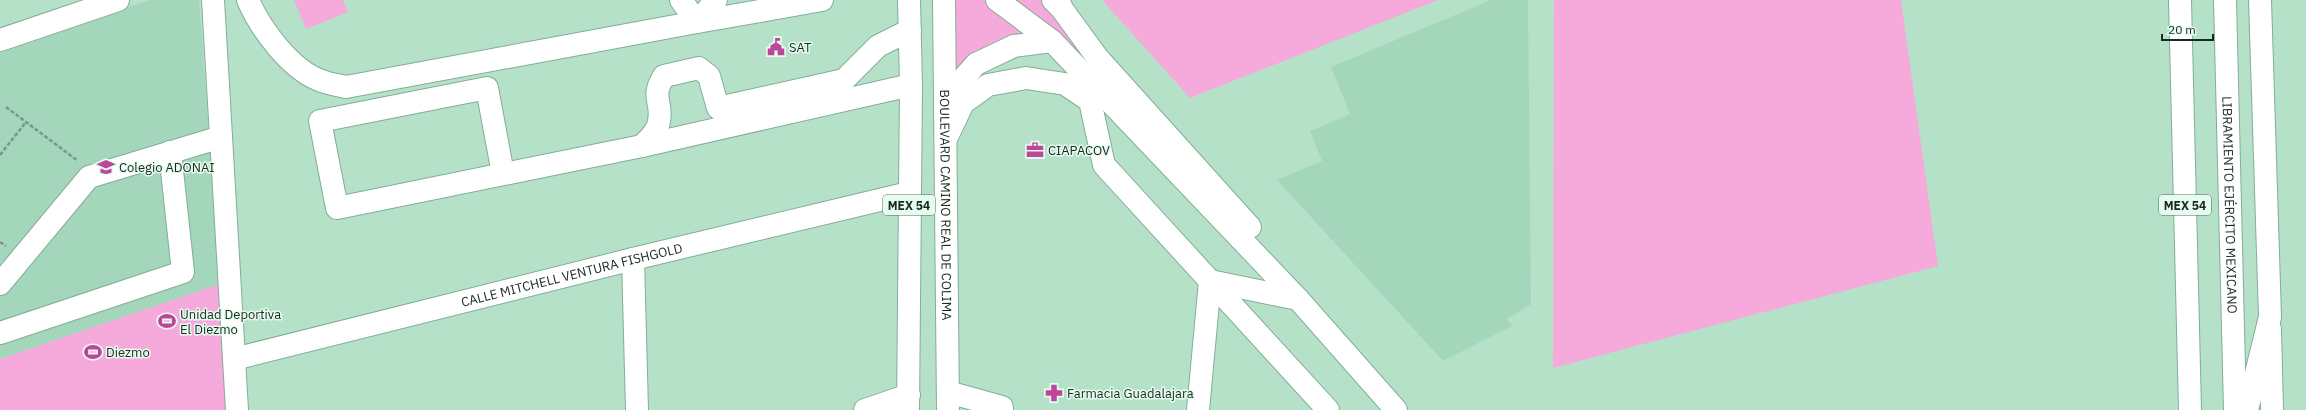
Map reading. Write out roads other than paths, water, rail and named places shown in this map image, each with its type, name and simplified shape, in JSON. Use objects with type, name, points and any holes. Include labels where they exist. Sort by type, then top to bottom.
[{"type":"main road","points":[[0,26],[77,0]]},
{"type":"main road","points":[[0,40],[118,0]]},
{"type":"main road","points":[[213,0],[237,410]]},
{"type":"main road","points":[[248,0],[256,17],[274,42],[292,62],[320,81],[346,87],[822,0]]},
{"type":"main road","points":[[681,0],[696,22]]},
{"type":"main road","points":[[696,22],[716,0]]},
{"type":"main road","name":"MEX 54","points":[[908,402],[911,85],[909,0]]},
{"type":"main road","name":"BOULEVARD CAMINO REAL DE COLIMA","points":[[944,0],[948,401]]},
{"type":"main road","points":[[997,0],[1052,41],[1095,96],[1298,299],[1396,410]]},
{"type":"main road","name":"MEX 54","points":[[2180,0],[2190,410]]},
{"type":"main road","name":"LIBRAMIENTO EJÉRCITO MEXICANO","points":[[2225,0],[2235,410]]},
{"type":"main road","points":[[2260,0],[2272,410]]},
{"type":"main road","points":[[1058,3],[1097,56],[1284,266],[1298,299]]},
{"type":"main road","points":[[642,146],[654,133],[660,121],[656,88],[664,76],[698,68],[709,76],[718,108],[844,80],[878,46],[910,30]]},
{"type":"main road","points":[[946,98],[976,64],[1014,46],[1052,41]]},
{"type":"main road","points":[[946,139],[964,103],[988,85],[1026,78],[1065,84],[1095,96]]},
{"type":"main road","points":[[503,174],[487,88],[320,121],[337,208],[642,146],[911,85]]},
{"type":"main road","points":[[1095,96],[1104,165],[1328,410]]},
{"type":"main road","points":[[0,284],[89,177],[221,137]]},
{"type":"main road","points":[[0,333],[183,272],[170,152]]},
{"type":"main road","name":"CALLE MITCHELL VENTURA FISHGOLD","points":[[234,359],[633,259],[909,193]]},
{"type":"main road","points":[[633,259],[637,410]]},
{"type":"main road","points":[[1210,281],[1298,299]]},
{"type":"main road","points":[[1198,410],[1210,281]]},
{"type":"main road","points":[[2247,410],[2270,317]]},
{"type":"main road","points":[[948,401],[1002,407],[1002,410]]},
{"type":"main road","points":[[865,410],[908,402]]},
{"type":"place","name":"SAT","points":[[776,47]]},
{"type":"place","name":"CIAPACOV","points":[[1035,150]]},
{"type":"place","name":"Colegio ADONAI","points":[[106,167]]},
{"type":"place","name":"Unidad Deportiva El Diezmo","points":[[167,321]]},
{"type":"place","name":"Diezmo","points":[[93,352]]},
{"type":"place","name":"Farmacia Guadalajara","points":[[1054,393]]}]
